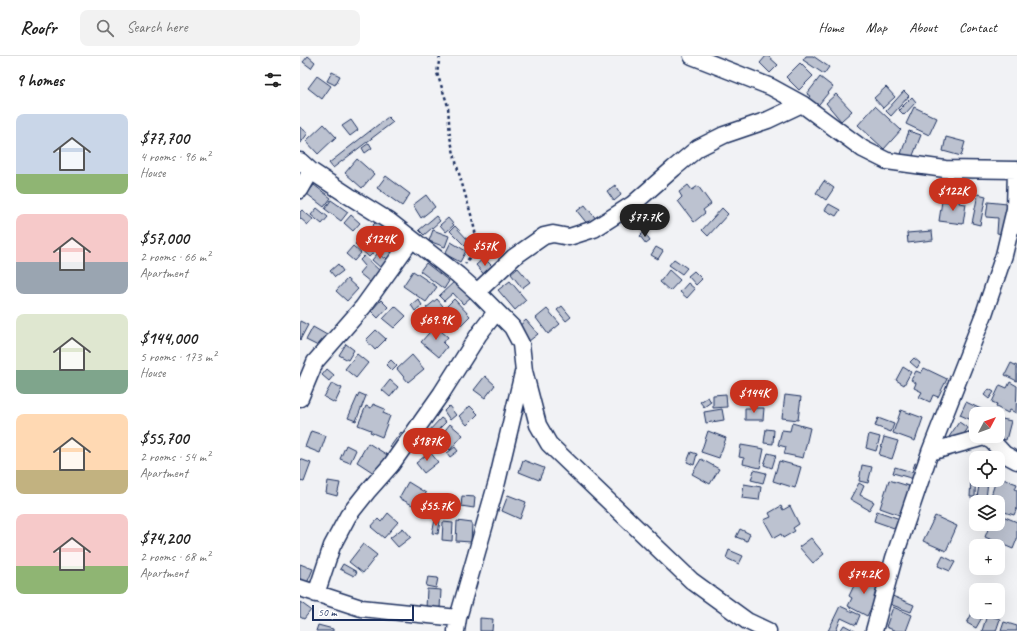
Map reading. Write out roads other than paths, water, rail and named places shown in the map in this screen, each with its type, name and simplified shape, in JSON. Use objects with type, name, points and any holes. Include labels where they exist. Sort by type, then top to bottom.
[{"type":"street","points":[[692,56],[771,87],[802,104],[863,148],[888,161],[945,169],[1017,170],[1015,209],[1004,255],[984,314],[930,452],[894,558],[874,631]]},
{"type":"street","points":[[477,292],[514,257],[544,236],[553,234],[569,237],[594,229],[633,204],[698,148],[724,135],[768,120],[802,104]]},
{"type":"street","points":[[300,190],[306,166],[388,221],[458,275],[477,292],[512,327],[521,344],[524,371],[538,425],[549,444],[692,581],[746,621],[768,631]]},
{"type":"street","points":[[300,398],[315,362],[363,307],[412,239]]},
{"type":"street","points":[[316,594],[332,546],[348,516],[391,465],[441,394],[479,334],[496,312]]},
{"type":"street","points":[[300,588],[361,608],[457,624],[497,482],[524,371]]},
{"type":"street","points":[[930,452],[984,437],[992,441],[1004,454],[1017,461]]}]
